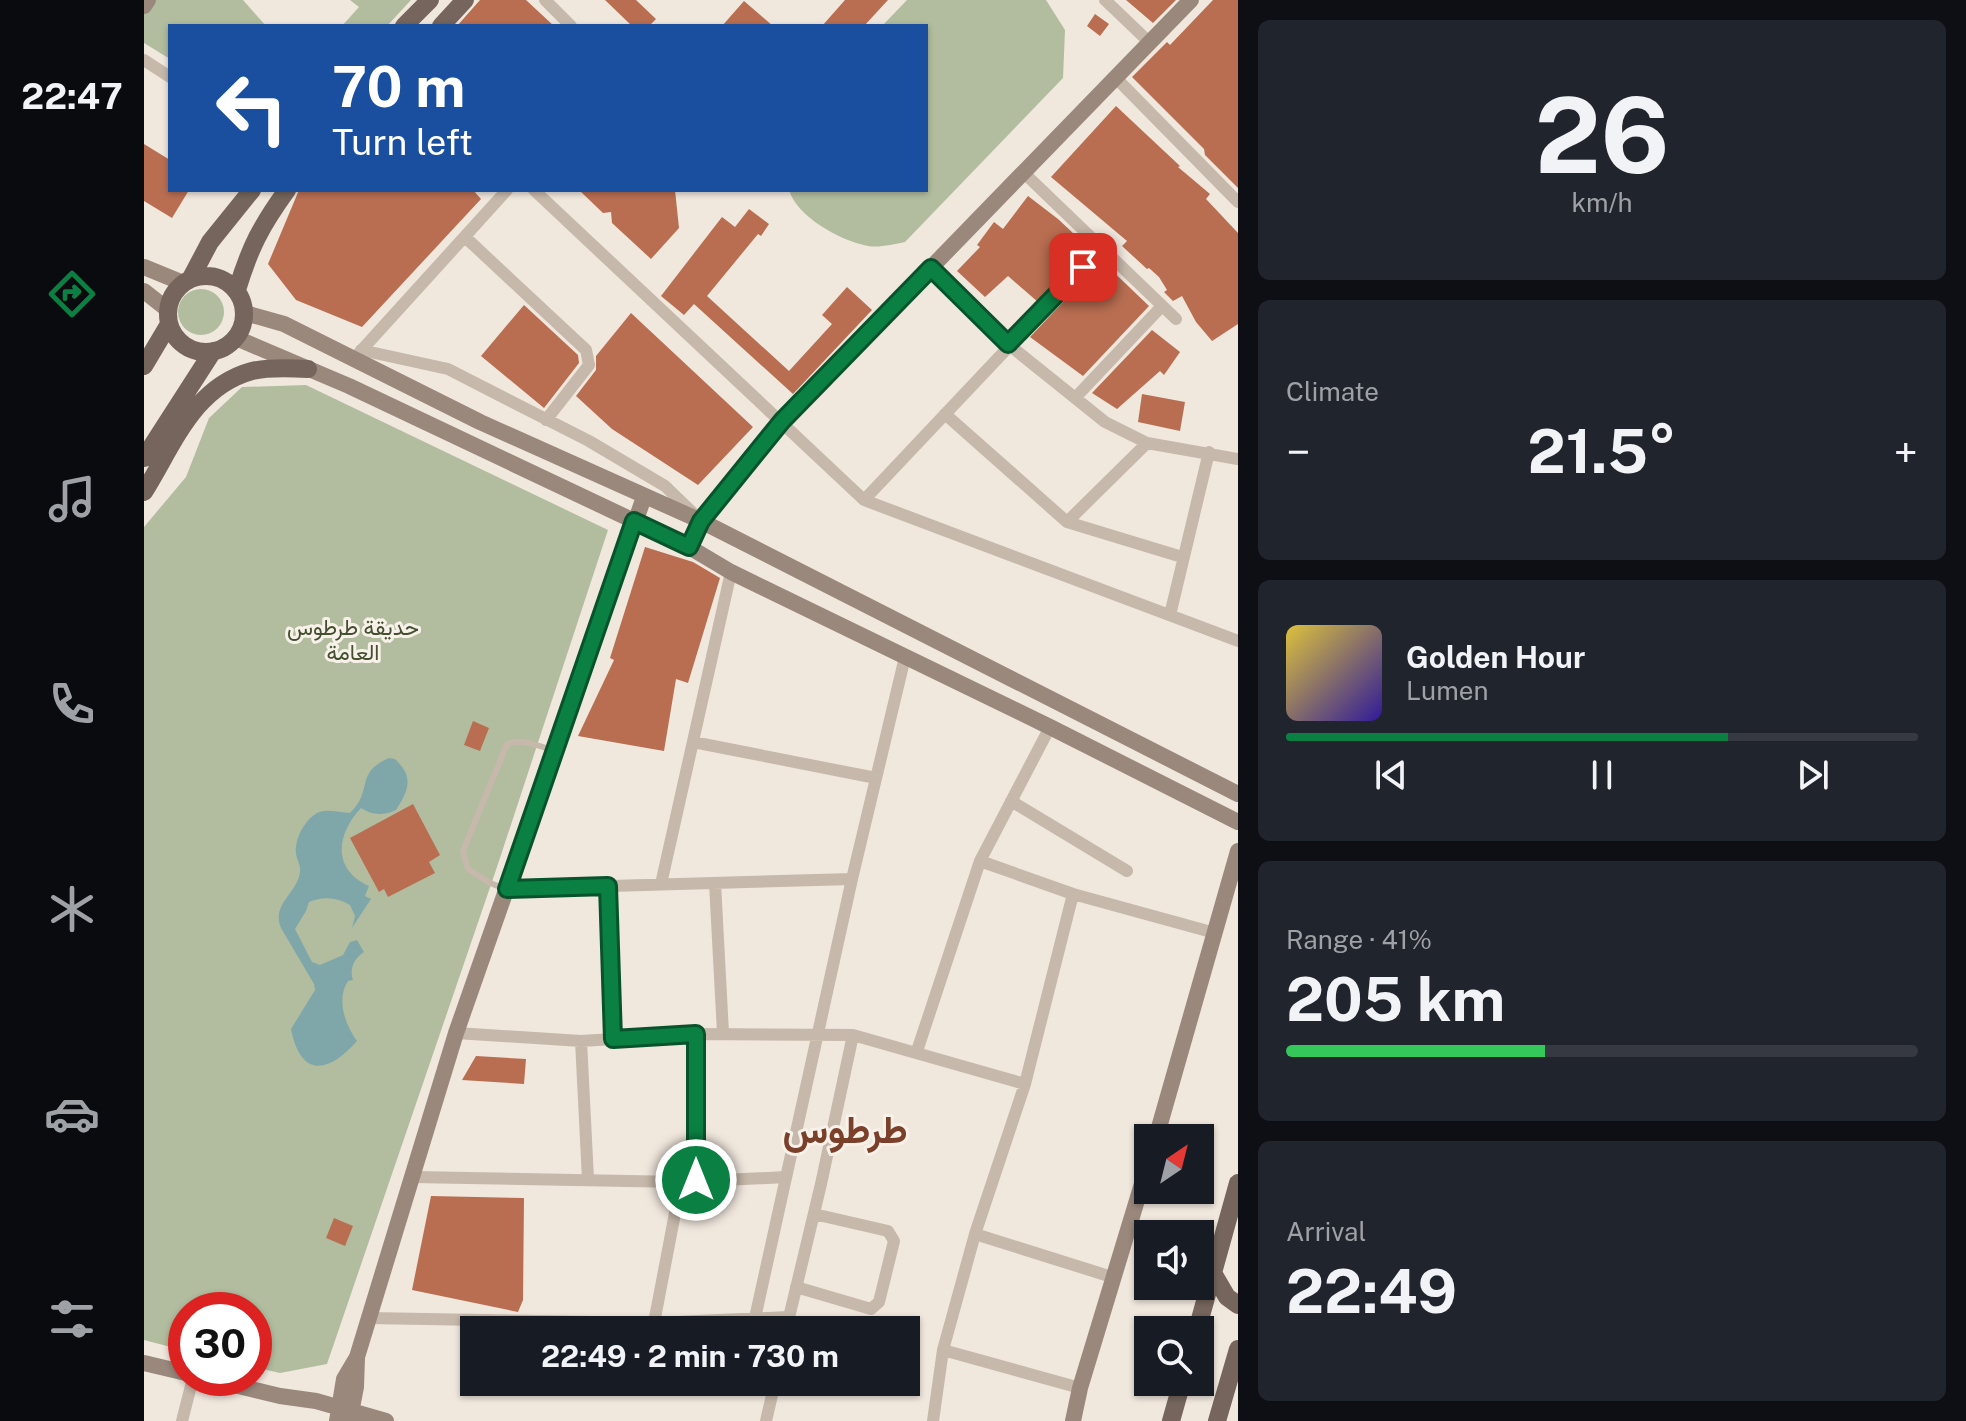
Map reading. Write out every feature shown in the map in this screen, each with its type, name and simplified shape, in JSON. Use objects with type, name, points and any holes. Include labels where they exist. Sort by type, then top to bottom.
[{"type":"main road","points":[[406,24],[430,0]]},
{"type":"main road","points":[[443,24],[465,0]]},
{"type":"main road","points":[[689,547],[701,521],[782,421],[1191,0]]},
{"type":"main road","points":[[144,366],[169,317],[170,300],[187,280],[210,242],[250,192]]},
{"type":"main road","points":[[237,290],[248,252],[261,226],[286,192]]},
{"type":"main road","points":[[144,267],[187,280],[203,275],[228,282],[237,290],[245,313],[242,328],[236,338],[222,349],[191,349],[181,343],[169,317],[144,291]]},
{"type":"main road","points":[[245,313],[284,324],[358,354],[480,422],[701,521],[1238,794]]},
{"type":"main road","points":[[236,338],[689,547],[731,572],[1238,822]]},
{"type":"main road","points":[[144,458],[213,351]]},
{"type":"main road","points":[[144,492],[191,412],[211,394],[230,380],[253,371],[308,369]]},
{"type":"main road","points":[[344,1416],[358,1375],[357,1357],[368,1318],[456,1033],[644,497]]},
{"type":"main road","points":[[1160,1124],[1238,851]]},
{"type":"main road","points":[[1214,1269],[1238,1183]]},
{"type":"main road","points":[[1073,1421],[1080,1388],[1136,1204]]},
{"type":"main road","points":[[1214,1275],[1227,1297],[1238,1305]]},
{"type":"main road","points":[[1217,1421],[1238,1349]]},
{"type":"main road","points":[[144,1363],[168,1369]]},
{"type":"main road","points":[[272,1394],[344,1416],[386,1421]]},
{"type":"main road","points":[[1171,1421],[1178,1396]]},
{"type":"street","points":[[545,0],[569,24]]},
{"type":"street","points":[[1105,0],[1148,41]]},
{"type":"street","points":[[144,60],[168,76]]},
{"type":"street","points":[[1115,77],[1238,202]]},
{"type":"street","points":[[1023,172],[1176,319]]},
{"type":"street","points":[[358,354],[505,192]]},
{"type":"street","points":[[536,192],[864,500],[1238,641]]},
{"type":"street","points":[[465,237],[586,350],[589,365],[546,420]]},
{"type":"street","points":[[864,500],[1008,344],[1102,248]]},
{"type":"street","points":[[931,268],[1008,344],[1105,422],[1147,443],[1238,459]]},
{"type":"street","points":[[1075,398],[1162,306]]},
{"type":"street","points":[[358,354],[448,369],[589,441],[665,486],[701,521]]},
{"type":"street","points":[[945,414],[1067,522],[1182,557]]},
{"type":"street","points":[[1067,522],[1147,443]]},
{"type":"street","points":[[1170,615],[1209,452]]},
{"type":"street","points":[[661,884],[731,572]]},
{"type":"street","points":[[755,1316],[852,879],[905,657]]},
{"type":"street","points":[[917,1051],[980,861],[1050,727]]},
{"type":"street","points":[[693,742],[876,778]]},
{"type":"street","points":[[1011,801],[1127,871]]},
{"type":"street","points":[[980,861],[1073,894],[1215,933]]},
{"type":"street","points":[[507,889],[852,879]]},
{"type":"street","points":[[715,883],[723,1033]]},
{"type":"street","points":[[608,886],[613,1039]]},
{"type":"street","points":[[933,1421],[943,1350],[975,1234],[1025,1084],[1073,894]]},
{"type":"street","points":[[456,1033],[581,1041],[723,1033],[853,1035],[1025,1084]]},
{"type":"street","points":[[696,1034],[696,1180]]},
{"type":"street","points":[[790,1316],[853,1035]]},
{"type":"street","points":[[581,1041],[588,1179]]},
{"type":"street","points":[[412,1177],[681,1182],[786,1177]]},
{"type":"street","points":[[655,1316],[681,1182]]},
{"type":"street","points":[[796,1287],[871,1309],[879,1302],[894,1241],[888,1231],[814,1214]]},
{"type":"street","points":[[975,1234],[1115,1278]]},
{"type":"street","points":[[368,1318],[460,1320]]},
{"type":"street","points":[[943,1350],[1080,1388]]},
{"type":"street","points":[[182,1421],[188,1396]]},
{"type":"street","points":[[766,1421],[772,1396]]},
{"type":"lane","points":[[507,889],[490,883],[468,869],[463,851],[507,744],[523,742],[554,751]]},
{"type":"green space","points":[[144,0],[243,0],[264,24],[168,24],[168,58],[144,43]]},
{"type":"green space","points":[[350,0],[411,0],[389,24],[344,24],[359,7]]},
{"type":"green space","points":[[907,0],[1046,0],[1065,30],[1063,78],[905,242],[868,246],[845,239],[821,226],[801,209],[790,192],[928,192],[928,24],[884,24]]},
{"type":"green space","points":[[201,289],[217,296],[224,312],[217,328],[201,335],[185,328],[178,312],[185,296]]},
{"type":"green space","name":"حديقة طرطوس العامة","points":[[306,385],[608,530],[498,864],[327,1364],[280,1373],[272,1371],[272,1292],[168,1292],[168,1346],[144,1340],[144,527],[186,477],[209,418],[242,387]]},
{"type":"water","points":[[389,758],[395,759],[407,778],[408,784],[400,803],[396,810],[382,814],[361,808],[346,829],[343,840],[344,861],[357,879],[369,886],[365,896],[371,899],[352,928],[355,916],[350,905],[335,899],[314,900],[309,902],[295,929],[312,962],[320,965],[343,955],[350,942],[357,940],[364,952],[353,964],[353,980],[348,981],[344,988],[342,1004],[357,1041],[336,1060],[317,1066],[302,1056],[291,1029],[315,990],[314,984],[281,928],[279,912],[298,880],[300,870],[296,844],[306,823],[322,811],[350,813],[357,805],[372,770]]},
{"type":"building","points":[[480,0],[526,0],[552,24],[459,24]]},
{"type":"building","points":[[605,0],[636,0],[656,19],[651,24],[630,24]]},
{"type":"building","points":[[845,0],[888,0],[866,24],[824,24]]},
{"type":"building","points":[[1126,0],[1176,0],[1153,23]]},
{"type":"building","points":[[1213,0],[1238,0],[1238,188],[1132,77],[1167,42],[1170,45]]},
{"type":"building","points":[[744,1],[771,24],[724,24]]},
{"type":"building","points":[[1095,14],[1109,24],[1100,36],[1087,26]]},
{"type":"building","points":[[1116,106],[1210,194],[1206,199],[1238,233],[1238,324],[1212,341],[1196,322],[1182,296],[1173,301],[1164,292],[1167,290],[1159,277],[1122,246],[1127,241],[1051,177]]},
{"type":"building","points":[[144,144],[168,159],[168,192],[188,192],[172,218],[144,201]]},
{"type":"building","points":[[298,192],[475,192],[481,199],[362,327],[296,300],[268,264]]},
{"type":"building","points":[[581,192],[675,192],[679,228],[651,259],[612,223],[611,212],[603,213]]},
{"type":"building","points":[[1028,196],[1089,248],[1038,302],[1008,276],[985,297],[957,271],[980,247],[977,245],[994,222],[1003,229]]},
{"type":"building","points":[[749,209],[769,224],[707,296],[789,371],[832,324],[822,315],[847,287],[872,310],[793,394],[694,304],[684,315],[661,296],[722,217],[735,227]]},
{"type":"building","points":[[1102,261],[1149,306],[1083,376],[1030,337]]},
{"type":"building","points":[[524,305],[578,355],[579,363],[544,408],[481,356]]},
{"type":"building","points":[[631,313],[753,427],[698,485],[612,429],[576,396],[596,370],[596,356]]},
{"type":"building","points":[[1152,330],[1180,352],[1164,375],[1160,371],[1117,409],[1092,393]]},
{"type":"building","points":[[1142,394],[1185,402],[1180,431],[1138,422]]},
{"type":"building","points":[[645,547],[693,562],[720,578],[688,683],[676,679],[664,751],[578,736],[614,660],[610,658]]},
{"type":"building","points":[[473,721],[489,728],[480,751],[464,745]]},
{"type":"building","points":[[413,804],[440,855],[429,862],[435,873],[388,897],[384,889],[379,892],[350,838]]},
{"type":"building","points":[[476,1056],[526,1059],[524,1084],[462,1080]]},
{"type":"building","points":[[431,1196],[524,1198],[523,1300],[518,1312],[412,1290]]},
{"type":"building","points":[[334,1218],[353,1226],[345,1246],[326,1238]]},
{"type":"district","name":"طرطوس","points":[[845,1130]]},
{"type":"route","points":[[696,1180],[696,1034],[613,1039],[608,886],[507,889],[634,521],[689,547],[701,521],[782,421],[931,268],[1008,344],[1083,267]]}]
